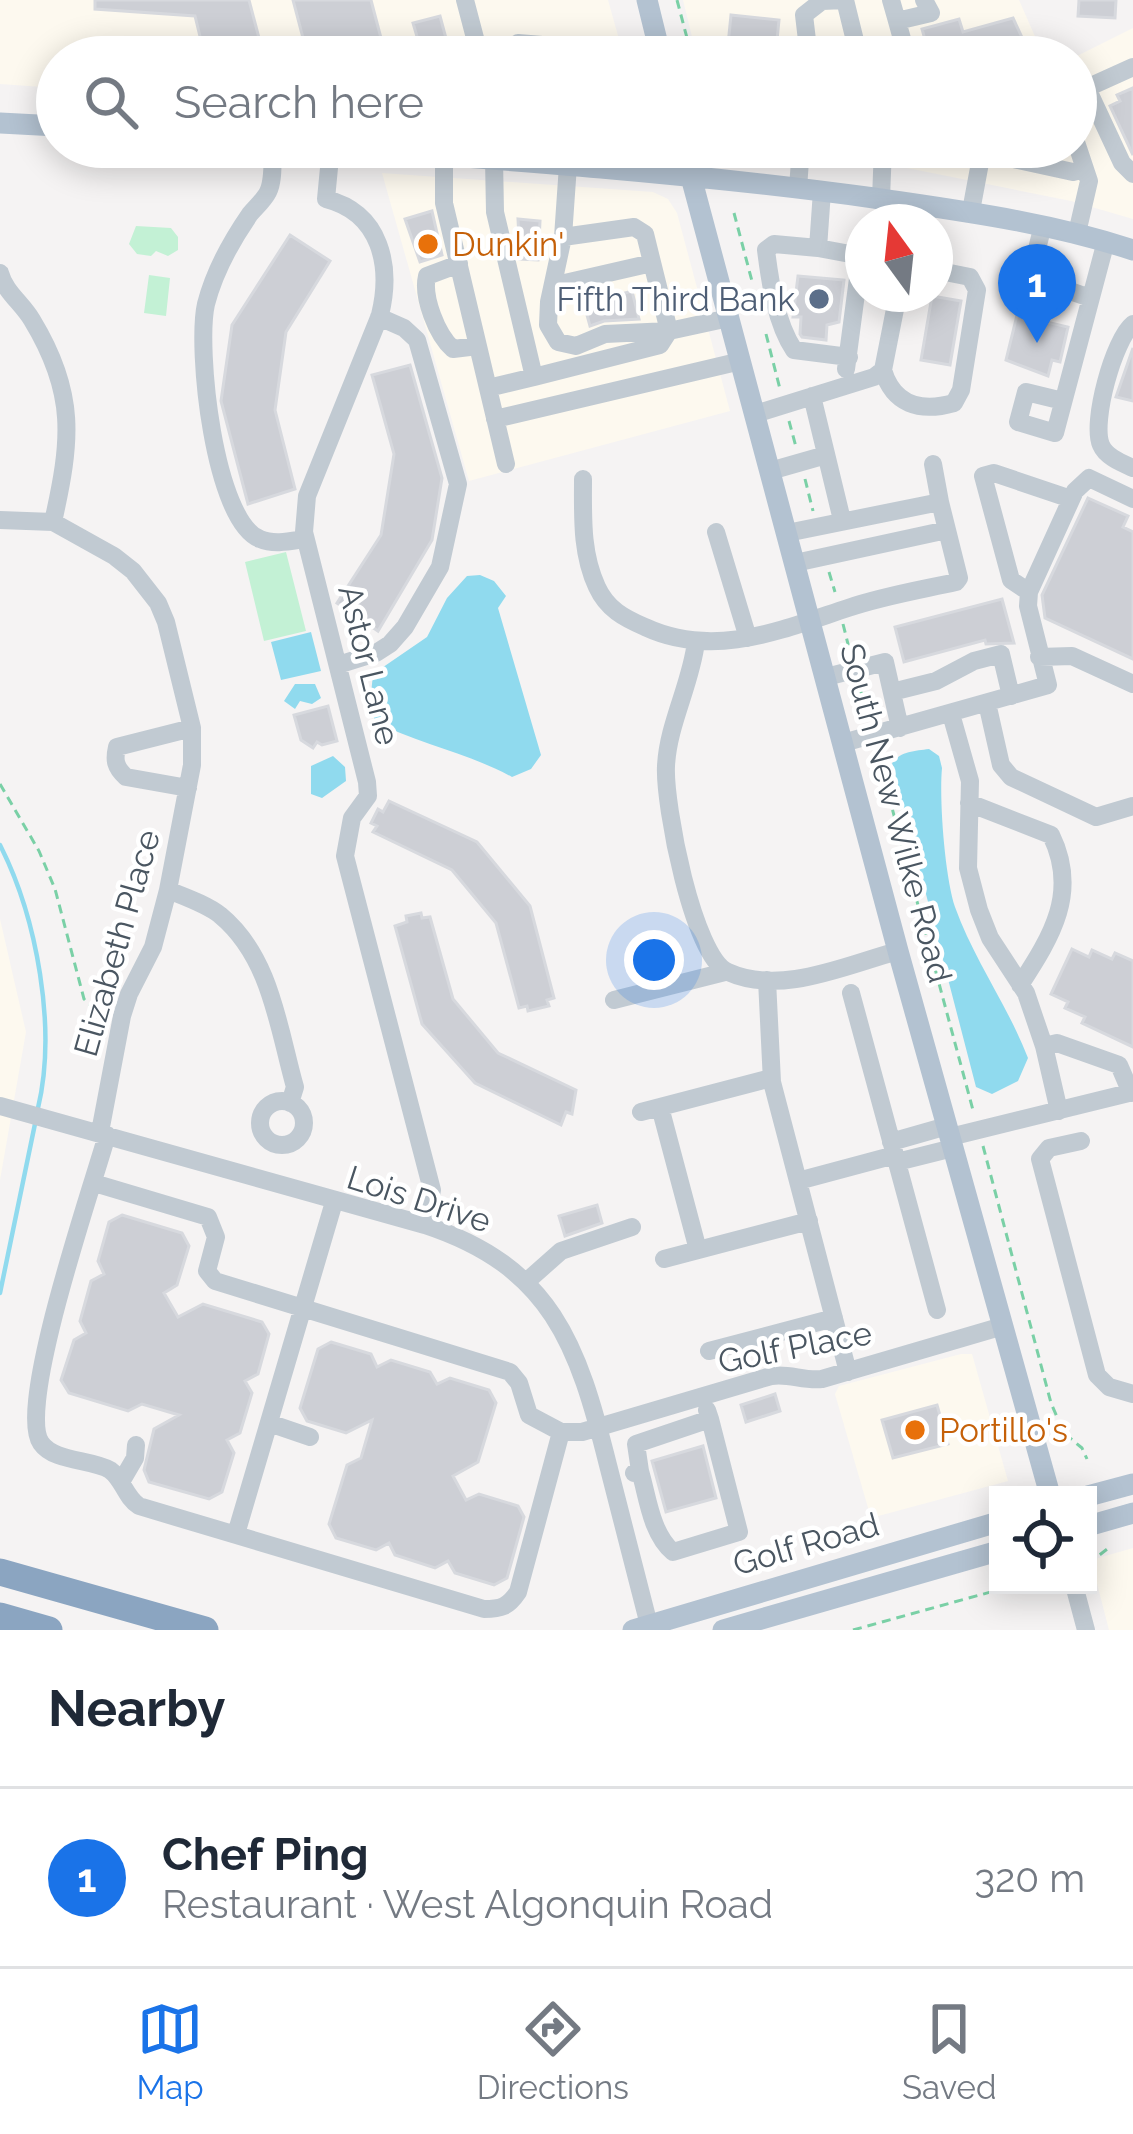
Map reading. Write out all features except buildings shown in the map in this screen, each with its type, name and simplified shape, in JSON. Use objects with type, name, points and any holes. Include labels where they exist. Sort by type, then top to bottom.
[{"type":"highway","points":[[9,1575],[205,1630]]},
{"type":"highway","points":[[4,1617],[49,1630]]},
{"type":"main road","points":[[647,0],[656,36]]},
{"type":"main road","points":[[0,123],[36,125]]},
{"type":"main road","points":[[659,168],[822,191],[878,204]]},
{"type":"main road","name":"South New Wilke Road","points":[[688,168],[1047,1486]]},
{"type":"main road","points":[[953,210],[1077,232],[1133,250]]},
{"type":"main road","points":[[1097,1494],[1133,1484]]},
{"type":"main road","points":[[1097,1523],[1133,1513]]},
{"type":"main road","name":"Golf Road","points":[[641,1628],[989,1525]]},
{"type":"main road","name":"Golf Road","points":[[723,1630],[989,1554]]},
{"type":"street","points":[[465,0],[474,36]]},
{"type":"street","points":[[806,36],[804,15],[822,2],[844,0],[854,36]]},
{"type":"street","points":[[891,0],[901,36]]},
{"type":"street","points":[[897,21],[931,14],[924,0]]},
{"type":"street","points":[[1097,83],[1133,67]]},
{"type":"street","points":[[1097,117],[1122,163],[1132,170]]},
{"type":"street","points":[[270,168],[267,195],[231,244],[205,307],[204,373],[230,500],[244,525],[257,538],[305,539]]},
{"type":"street","name":"Astor Lane","points":[[328,168],[326,199],[346,204],[367,219],[382,253],[388,284],[307,496],[305,539],[368,796],[352,818],[345,856],[432,1190],[425,1226]]},
{"type":"street","points":[[444,168],[444,203],[506,464]]},
{"type":"street","points":[[494,168],[495,212],[534,377]]},
{"type":"street","points":[[568,168],[563,237],[549,302],[548,325],[558,342],[576,346],[605,334],[669,331],[729,318]]},
{"type":"street","points":[[798,188],[799,168]]},
{"type":"street","points":[[887,168],[894,204]]},
{"type":"street","points":[[971,211],[979,168]]},
{"type":"street","points":[[1057,168],[1085,169],[1089,182],[1077,232]]},
{"type":"street","points":[[818,248],[822,191]]},
{"type":"street","points":[[1042,225],[1030,278],[1090,298]]},
{"type":"street","points":[[488,388],[660,345],[669,331],[645,234],[634,227],[563,237]]},
{"type":"street","points":[[1063,401],[1106,241]]},
{"type":"street","points":[[847,385],[844,376],[849,357],[861,256],[774,244],[766,250],[784,335],[794,350],[849,357]]},
{"type":"street","points":[[556,285],[652,263]]},
{"type":"street","points":[[458,264],[427,276],[427,296],[446,343],[454,350],[478,346]]},
{"type":"street","points":[[894,312],[883,370],[889,391],[906,403],[954,404],[962,390],[977,290],[970,277],[953,274]]},
{"type":"street","points":[[1,281],[29,315],[53,359],[66,405],[69,444],[53,522]]},
{"type":"street","points":[[338,664],[376,653],[405,627],[440,566],[458,484],[417,340],[379,317]]},
{"type":"street","points":[[1133,324],[1122,332],[1114,348],[1099,427],[1101,446],[1133,468]]},
{"type":"street","points":[[495,419],[741,361]]},
{"type":"street","points":[[755,414],[883,370]]},
{"type":"street","points":[[812,396],[842,520]]},
{"type":"street","points":[[770,471],[826,455]]},
{"type":"street","points":[[583,479],[584,547],[598,589],[616,614],[656,632],[696,642],[748,638],[956,582],[933,464]]},
{"type":"street","points":[[1029,592],[1011,580],[983,476],[994,472],[1071,500]]},
{"type":"street","points":[[843,743],[1048,685],[1029,592],[1071,500],[1088,478],[1131,492]]},
{"type":"street","points":[[787,533],[940,502]]},
{"type":"street","name":"Elizabeth Place","points":[[0,520],[53,522],[133,571],[158,603],[192,728],[188,788],[168,890],[154,947],[122,1016],[94,1183],[48,1339],[35,1415],[38,1438],[45,1448],[111,1471],[139,1506],[484,1609],[500,1609],[511,1604],[518,1592],[561,1432]]},
{"type":"street","points":[[795,563],[946,530]]},
{"type":"street","points":[[716,532],[748,638]]},
{"type":"street","points":[[696,642],[665,769],[688,898],[712,958],[725,971]]},
{"type":"street","points":[[892,692],[936,681],[963,665],[1000,654],[1011,696]]},
{"type":"street","points":[[1039,657],[1072,656],[1133,684]]},
{"type":"street","points":[[826,677],[885,662],[900,728]]},
{"type":"street","points":[[987,704],[1001,765],[1011,777],[1096,817],[1133,806]]},
{"type":"street","points":[[952,714],[970,781],[968,868],[990,938],[1020,985],[1044,1046],[1059,1111]]},
{"type":"street","points":[[188,788],[126,777],[115,757],[117,747],[131,741],[192,728]]},
{"type":"street","points":[[969,802],[1051,835],[1060,854],[1065,892],[1060,915],[1020,985]]},
{"type":"street","points":[[168,890],[217,912],[261,965],[295,1087],[290,1102]]},
{"type":"street","points":[[614,1000],[725,971],[787,981],[898,951]]},
{"type":"street","points":[[767,980],[771,1078],[848,1372]]},
{"type":"street","points":[[851,993],[937,1310]]},
{"type":"street","points":[[798,1181],[950,1137],[1132,1093],[1119,1064],[1058,1043],[1044,1046]]},
{"type":"street","points":[[698,1250],[650,1109],[771,1078]]},
{"type":"street","name":"Lois Drive","points":[[7,1107],[425,1226],[490,1252],[526,1282],[564,1329],[575,1352],[612,1479],[641,1628]]},
{"type":"street","points":[[1081,1141],[1049,1148],[1040,1159],[1097,1375],[1109,1387],[1133,1394]]},
{"type":"street","points":[[94,1183],[208,1217],[216,1237],[207,1271],[215,1281],[510,1372],[519,1383],[529,1415],[561,1432]]},
{"type":"street","points":[[236,1534],[334,1202]]},
{"type":"street","points":[[664,1259],[808,1221]]},
{"type":"street","points":[[526,1282],[560,1250],[632,1227]]},
{"type":"street","points":[[710,1352],[834,1318]]},
{"type":"street","name":"Golf Place","points":[[561,1432],[599,1428],[771,1376],[786,1374],[807,1381],[848,1372],[1003,1326]]},
{"type":"street","points":[[703,1396],[710,1419],[739,1532],[673,1552],[656,1526],[636,1444],[710,1419]]},
{"type":"street","points":[[269,1423],[310,1437]]},
{"type":"street","points":[[121,1482],[136,1445]]},
{"type":"street","points":[[612,1479],[640,1471]]},
{"type":"street","points":[[1076,1594],[1086,1630]]},
{"type":"path","points":[[677,0],[686,36]]},
{"type":"path","points":[[734,212],[756,298]]},
{"type":"path","points":[[762,320],[817,526]]},
{"type":"path","points":[[825,556],[1052,1403],[1064,1433],[1087,1459]]},
{"type":"path","points":[[0,784],[55,889],[84,999],[93,1008],[122,1016]]},
{"type":"path","points":[[1097,1557],[1111,1546]]},
{"type":"path","points":[[854,1630],[989,1592]]},
{"type":"shaded area","points":[[0,0],[608,0],[618,36],[36,36],[36,87],[0,84]]},
{"type":"shaded area","points":[[683,0],[1019,0],[1035,36],[692,36]]},
{"type":"shaded area","points":[[1133,28],[1133,219],[1071,201],[907,168],[1097,168],[1097,46]]},
{"type":"shaded area","points":[[382,173],[653,192],[668,199],[677,213],[730,411],[469,481]]},
{"type":"shaded area","points":[[0,919],[26,1032],[0,1180]]},
{"type":"shaded area","points":[[972,1354],[1008,1481],[871,1518],[835,1394],[839,1386]]},
{"type":"shaded area","points":[[1133,1548],[1133,1630],[1109,1630],[1097,1584],[1098,1558]]},
{"type":"green space","points":[[136,226],[171,228],[178,237],[178,250],[168,256],[156,251],[151,256],[137,254],[129,244]]},
{"type":"green space","points":[[149,275],[170,278],[166,316],[144,313]]},
{"type":"green space","points":[[286,552],[306,631],[264,641],[245,562]]},
{"type":"water","points":[[467,576],[494,581],[506,596],[498,608],[541,755],[531,769],[512,777],[375,722],[370,704],[373,674],[427,637],[447,598]]},
{"type":"water","points":[[311,632],[321,671],[281,680],[271,642]]},
{"type":"water","points":[[295,684],[315,684],[321,698],[312,704],[300,701],[295,709],[284,701]]},
{"type":"water","points":[[929,749],[939,756],[942,768],[944,839],[955,907],[1028,1058],[1018,1081],[992,1094],[976,1087],[892,763],[904,754]]},
{"type":"water","points":[[333,756],[345,767],[346,781],[322,798],[311,794],[311,766]]},
{"type":"waterway","points":[[0,845],[24,906],[40,974],[45,1043],[38,1108]]},
{"type":"waterway","points":[[0,1293],[36,1119]]},
{"type":"place","name":"Dunkin'","points":[[428,244]]},
{"type":"place","name":"Fifth Third Bank","points":[[819,299]]},
{"type":"place","name":"Chef Ping","points":[[1037,343]]},
{"type":"place","name":"Portillo's","points":[[915,1430]]}]
